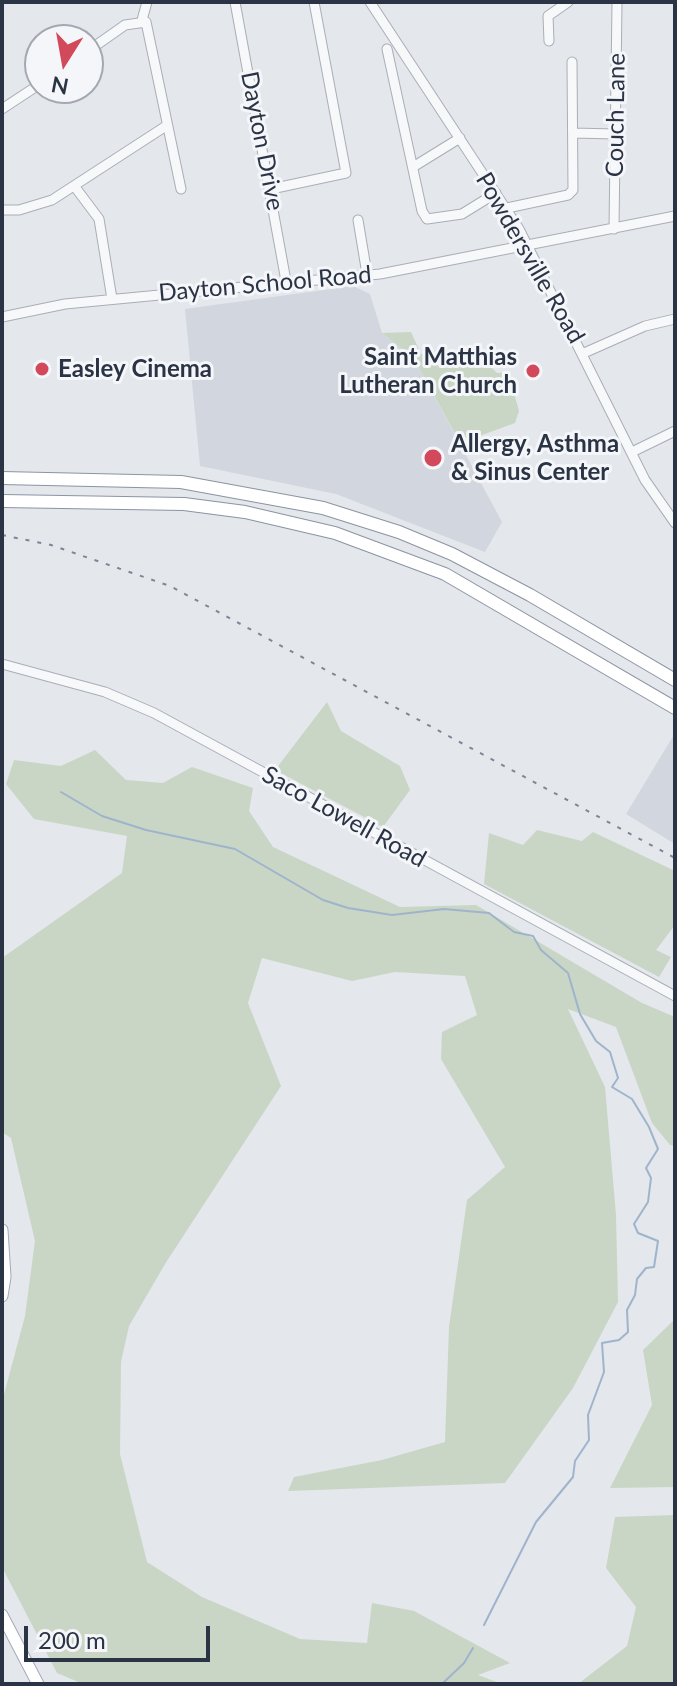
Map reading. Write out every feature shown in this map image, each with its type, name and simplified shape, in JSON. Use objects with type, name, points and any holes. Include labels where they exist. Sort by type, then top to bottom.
[{"type":"highway","points":[[2,478],[149,480],[296,501],[427,543],[544,603],[675,680]]},
{"type":"highway","points":[[147,502],[149,480]]},
{"type":"highway","points":[[2,501],[184,504],[292,521],[424,564],[532,622],[675,708]]},
{"type":"highway","points":[[292,521],[296,501]]},
{"type":"highway","points":[[532,622],[544,603]]},
{"type":"main road","points":[[2,1230],[2,1296]]},
{"type":"main road","points":[[2,1615],[38,1684]]},
{"type":"street","points":[[147,2],[142,20],[149,31],[181,189]]},
{"type":"street","name":"Dayton Drive","points":[[235,2],[286,281]]},
{"type":"street","points":[[271,189],[346,173],[314,2]]},
{"type":"street","name":"Powdersville Road","points":[[370,2],[507,208],[584,353],[645,480],[675,523]]},
{"type":"street","points":[[549,41],[548,16],[568,2]]},
{"type":"street","name":"Couch Lane","points":[[614,229],[617,2]]},
{"type":"street","points":[[104,40],[125,25],[142,20]]},
{"type":"street","points":[[387,49],[422,211],[427,219],[462,214],[496,193]]},
{"type":"street","points":[[507,208],[568,195],[573,190],[572,62]]},
{"type":"street","points":[[2,109],[24,95]]},
{"type":"street","points":[[2,210],[33,207],[75,187],[166,126]]},
{"type":"street","points":[[573,133],[616,134]]},
{"type":"street","points":[[413,167],[460,138]]},
{"type":"street","points":[[75,187],[99,219],[112,299]]},
{"type":"street","name":"Dayton School Road","points":[[2,317],[112,299],[367,274],[675,216]]},
{"type":"street","points":[[358,220],[367,274]]},
{"type":"street","points":[[584,353],[645,326],[675,319]]},
{"type":"street","points":[[632,452],[675,431]]},
{"type":"street","name":"Saco Lowell Road","points":[[2,664],[105,692],[154,713],[675,996]]},
{"type":"shaded area","points":[[353,286],[370,294],[382,333],[413,357],[502,522],[485,552],[336,494],[200,466],[185,309]]},
{"type":"shaded area","points":[[675,733],[675,844],[626,814]]},
{"type":"green space","points":[[411,332],[421,354],[483,359],[497,373],[508,372],[519,411],[515,423],[460,443],[413,357],[382,333]]},
{"type":"green space","points":[[327,702],[341,731],[400,766],[410,790],[383,827],[275,770]]},
{"type":"green space","points":[[95,750],[126,780],[163,783],[192,767],[253,788],[249,811],[273,847],[400,907],[476,905],[642,1003],[675,1017],[675,1146],[670,1145],[652,1123],[616,1027],[568,1009],[605,1087],[616,1215],[618,1302],[573,1388],[505,1483],[288,1491],[294,1477],[382,1460],[445,1442],[449,1327],[467,1200],[505,1167],[441,1059],[442,1032],[477,1015],[465,976],[395,972],[352,981],[262,958],[248,1003],[281,1086],[165,1264],[129,1326],[121,1362],[120,1454],[147,1562],[202,1597],[300,1639],[367,1643],[372,1603],[414,1611],[510,1663],[478,1675],[502,1684],[83,1684],[57,1673],[2,1567],[2,1402],[25,1316],[35,1241],[11,1138],[2,1132],[2,958],[122,873],[127,836],[34,819],[6,784],[14,760],[61,766]]},
{"type":"green space","points":[[537,830],[582,841],[593,832],[675,871],[675,925],[656,950],[671,957],[659,977],[484,884],[489,833],[523,845]]},
{"type":"green space","points":[[675,1319],[675,1487],[610,1488],[652,1405],[643,1350]]},
{"type":"green space","points":[[675,1515],[675,1684],[578,1684],[627,1646],[636,1607],[606,1568],[615,1517]]},
{"type":"waterway","points":[[61,792],[102,816],[146,830],[235,849],[323,900],[348,908],[392,915],[444,909],[489,913],[514,932],[533,936],[541,950],[568,973],[580,1014],[596,1041],[610,1052],[618,1078],[612,1087],[632,1099],[649,1127],[658,1149],[646,1168],[651,1178],[648,1202],[634,1224],[638,1233],[658,1241],[654,1267],[646,1268],[637,1279],[635,1295],[627,1310],[628,1332],[619,1340],[602,1343],[604,1372],[588,1415],[589,1440],[575,1461],[573,1477],[536,1522],[484,1625]]},
{"type":"waterway","points":[[442,1684],[464,1663],[473,1648]]},
{"type":"railway","points":[[2,535],[51,545],[170,586],[675,858]]},
{"type":"place","name":"Easley Cinema","points":[[42,369]]},
{"type":"place","name":"Saint Matthias Lutheran Church","points":[[533,371]]},
{"type":"place","name":"Allergy, Asthma & Sinus Center","points":[[433,458]]}]
